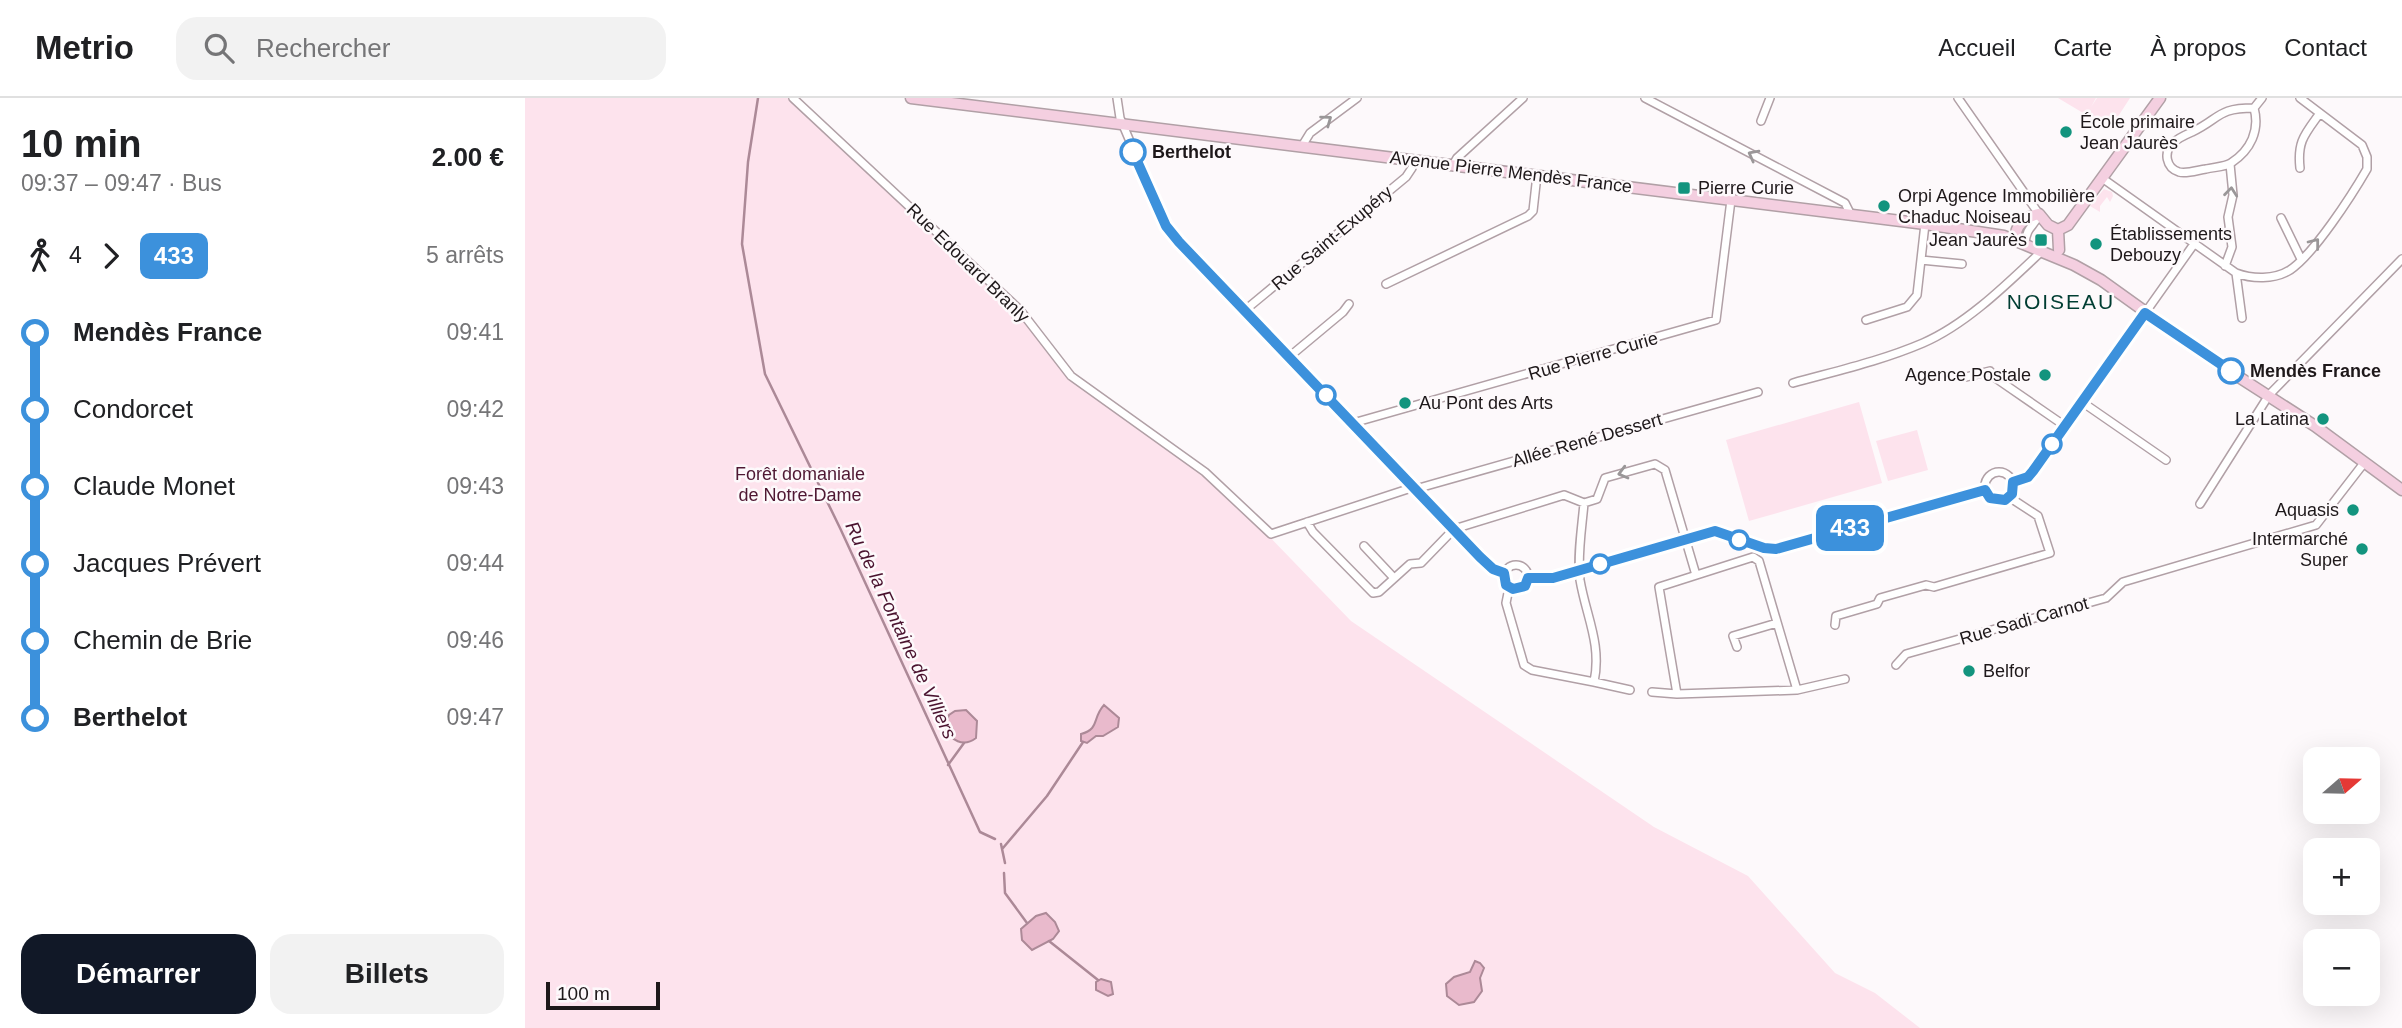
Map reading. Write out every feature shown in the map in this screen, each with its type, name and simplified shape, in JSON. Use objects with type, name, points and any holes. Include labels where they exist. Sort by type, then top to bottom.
[{"type":"main road","name":"Avenue Pierre Mendès France","points":[[911,98],[1994,233],[2059,250],[2095,273],[2101,280]]},
{"type":"main road","points":[[2058,230],[2068,225],[2160,98]]},
{"type":"main road","points":[[2021,239],[2017,229],[2025,219],[2039,214],[2048,225],[2058,230]]},
{"type":"main road","points":[[2058,230],[2059,250]]},
{"type":"main road","name":"Avenue Pierre Mendès France","points":[[2021,239],[2101,280],[2402,489]]},
{"type":"street","name":"Rue Edouard Branly","points":[[793,98],[1020,310],[1071,376],[1205,472],[1271,534]]},
{"type":"street","points":[[1117,98],[1123,124],[1166,226],[1244,312],[1454,529],[1493,569],[1504,573]]},
{"type":"street","points":[[1302,146],[1310,133],[1357,98]]},
{"type":"street","points":[[1509,98],[1515,105]]},
{"type":"street","points":[[1453,165],[1457,158],[1523,98]]},
{"type":"street","points":[[1645,98],[1845,203],[1851,215]]},
{"type":"street","points":[[1761,121],[1770,98]]},
{"type":"street","points":[[1958,98],[2039,214]]},
{"type":"street","points":[[2254,108],[2262,98]]},
{"type":"street","points":[[2102,178],[2236,273],[2247,277],[2276,275],[2289,270],[2312,248],[2367,169],[2367,157],[2362,145],[2300,98]]},
{"type":"street","points":[[2229,108],[2254,108],[2257,118],[2255,133],[2243,152],[2230,164],[2182,173],[2172,169],[2167,161],[2169,145],[2204,127],[2229,108]]},
{"type":"street","points":[[2300,168],[2298,154],[2301,139],[2321,113]]},
{"type":"street","name":"Rue Saint-Exupéry","points":[[1244,312],[1406,177],[1414,160]]},
{"type":"street","points":[[2225,266],[2232,247],[2228,217],[2233,195],[2230,164]]},
{"type":"street","points":[[1386,284],[1528,216],[1533,211],[1537,175]]},
{"type":"street","name":"Rue Pierre Curie","points":[[1353,423],[1716,320],[1731,200]]},
{"type":"street","points":[[2281,218],[2301,259]]},
{"type":"street","points":[[1867,320],[1907,307],[1917,295],[1925,224]]},
{"type":"street","points":[[2013,482],[2028,477],[2193,244]]},
{"type":"street","points":[[1793,383],[1882,358],[1925,342],[1965,318],[2004,287],[2042,250]]},
{"type":"street","points":[[2200,505],[2269,395],[2402,258]]},
{"type":"street","points":[[1921,260],[1962,264]]},
{"type":"street","points":[[2236,273],[2242,318]]},
{"type":"street","points":[[1289,357],[1349,304]]},
{"type":"street","points":[[1966,377],[1990,371],[1994,377],[2065,426]]},
{"type":"street","name":"Allée René Dessert","points":[[1271,534],[1408,489],[1416,489],[1758,392]]},
{"type":"street","points":[[2082,402],[2166,460]]},
{"type":"street","name":"Rue Sadi Carnot","points":[[1896,665],[1906,654],[2106,598],[2123,582],[2316,524],[2364,463]]},
{"type":"street","points":[[1307,522],[1313,532],[1373,593],[1379,592],[1410,564],[1421,563],[1454,529],[1564,495],[1584,503],[1597,499],[1605,478],[1655,464],[1665,470],[1696,575]]},
{"type":"street","points":[[1835,625],[1836,616],[1877,604],[1880,598],[1926,585],[1934,587],[2050,554],[2038,516],[2009,497],[1995,500],[1990,498],[1985,490],[1986,480],[1998,472],[2007,474],[2013,482],[2009,497]]},
{"type":"street","points":[[1528,578],[1553,578],[1715,531],[1764,548],[1776,549],[1985,490]]},
{"type":"street","points":[[1584,503],[1580,579],[1590,615],[1598,663],[1594,682]]},
{"type":"street","points":[[1364,546],[1394,578]]},
{"type":"street","points":[[1677,694],[1659,587],[1753,557],[1759,561],[1797,690]]},
{"type":"street","points":[[1528,578],[1524,567],[1516,565],[1509,567],[1504,573],[1504,581],[1509,588],[1506,603],[1524,665],[1532,670],[1630,690]]},
{"type":"street","points":[[1509,588],[1521,588],[1528,578]]},
{"type":"street","points":[[1737,647],[1733,636],[1777,623]]},
{"type":"street","points":[[1652,692],[1677,694],[1797,690],[1845,679]]},
{"type":"green space","name":"Forêt domaniale de Notre-Dame","points":[[525,98],[791,98],[1017,311],[1069,376],[1206,471],[1351,621],[1654,827],[1748,876],[1835,973],[1875,993],[1920,1028],[525,1028]],"holes":[[[1101,708],[1119,725],[1090,741],[1084,732],[1089,733],[1095,726]],[[966,710],[976,721],[976,738],[955,711]],[[1046,913],[1049,915],[1057,932],[1056,936],[1035,950],[1024,926],[1036,916]]]},
{"type":"green space","points":[[2058,98],[2096,98],[2091,107],[2097,98],[2130,98],[2110,129]]},
{"type":"green space","points":[[2104,189],[2112,192],[2113,196],[2110,202],[2107,197],[2100,206],[2100,212],[2090,206]]},
{"type":"green space","points":[[1859,402],[1882,483],[1749,521],[1726,440]]},
{"type":"green space","points":[[1917,430],[1928,470],[1888,481],[1876,441]]},
{"type":"shaded area","points":[[1104,705],[1119,718],[1118,727],[1087,743],[1081,741],[1081,734],[1091,729]]},
{"type":"shaded area","points":[[966,710],[977,721],[976,738],[962,742],[950,736],[944,728],[949,715],[955,711]]},
{"type":"shaded area","points":[[1046,913],[1059,931],[1053,939],[1032,950],[1022,940],[1021,929],[1036,916]]},
{"type":"shaded area","points":[[1475,961],[1484,968],[1480,978],[1482,991],[1474,1002],[1459,1005],[1447,996],[1446,984],[1454,977],[1470,972]]},
{"type":"shaded area","points":[[1101,979],[1111,982],[1113,994],[1108,996],[1096,990],[1096,982]]},
{"type":"waterway","name":"Ru de la Fontaine de Villiers","points":[[758,98],[748,162],[742,244],[765,374],[840,528],[980,832],[995,839]]},
{"type":"waterway","points":[[1003,848],[1047,796],[1083,742]]},
{"type":"waterway","points":[[948,765],[964,743]]},
{"type":"waterway","points":[[1001,844],[1005,863]]},
{"type":"waterway","points":[[1004,873],[1005,893],[1027,923]]},
{"type":"waterway","points":[[1049,941],[1098,980]]},
{"type":"bus line","name":"433","points":[[1133,152],[1166,226],[1179,242],[1480,557],[1493,569],[1504,573],[1506,585],[1517,590],[1525,586],[1528,578],[1553,578],[1715,531],[1764,548],[1776,549],[1985,490],[1990,498],[2005,500],[2012,494],[2013,482],[2023,480],[2033,471],[2145,313],[2231,371]]},
{"type":"place","name":"École primaire Jean Jaurès","points":[[2066,132]]},
{"type":"place","name":"Berthelot","points":[[1133,152]]},
{"type":"place","name":"Pierre Curie","points":[[1684,188]]},
{"type":"place","name":"Orpi Agence Immobilière Chaduc Noiseau","points":[[1884,206]]},
{"type":"place","name":"Jean Jaurès","points":[[2041,240]]},
{"type":"place","name":"Établissements Debouzy","points":[[2096,244]]},
{"type":"place","name":"Mendès France","points":[[2231,371]]},
{"type":"place","name":"Agence Postale","points":[[2045,375]]},
{"type":"place","name":"Au Pont des Arts","points":[[1405,403]]},
{"type":"place","name":"La Latina","points":[[2323,419]]},
{"type":"place","name":"Aquasis","points":[[2353,510]]},
{"type":"place","name":"Intermarché Super","points":[[2362,549]]},
{"type":"place","name":"Belfor","points":[[1969,671]]},
{"type":"district","name":"NOISEAU","points":[[2061,301]]}]
